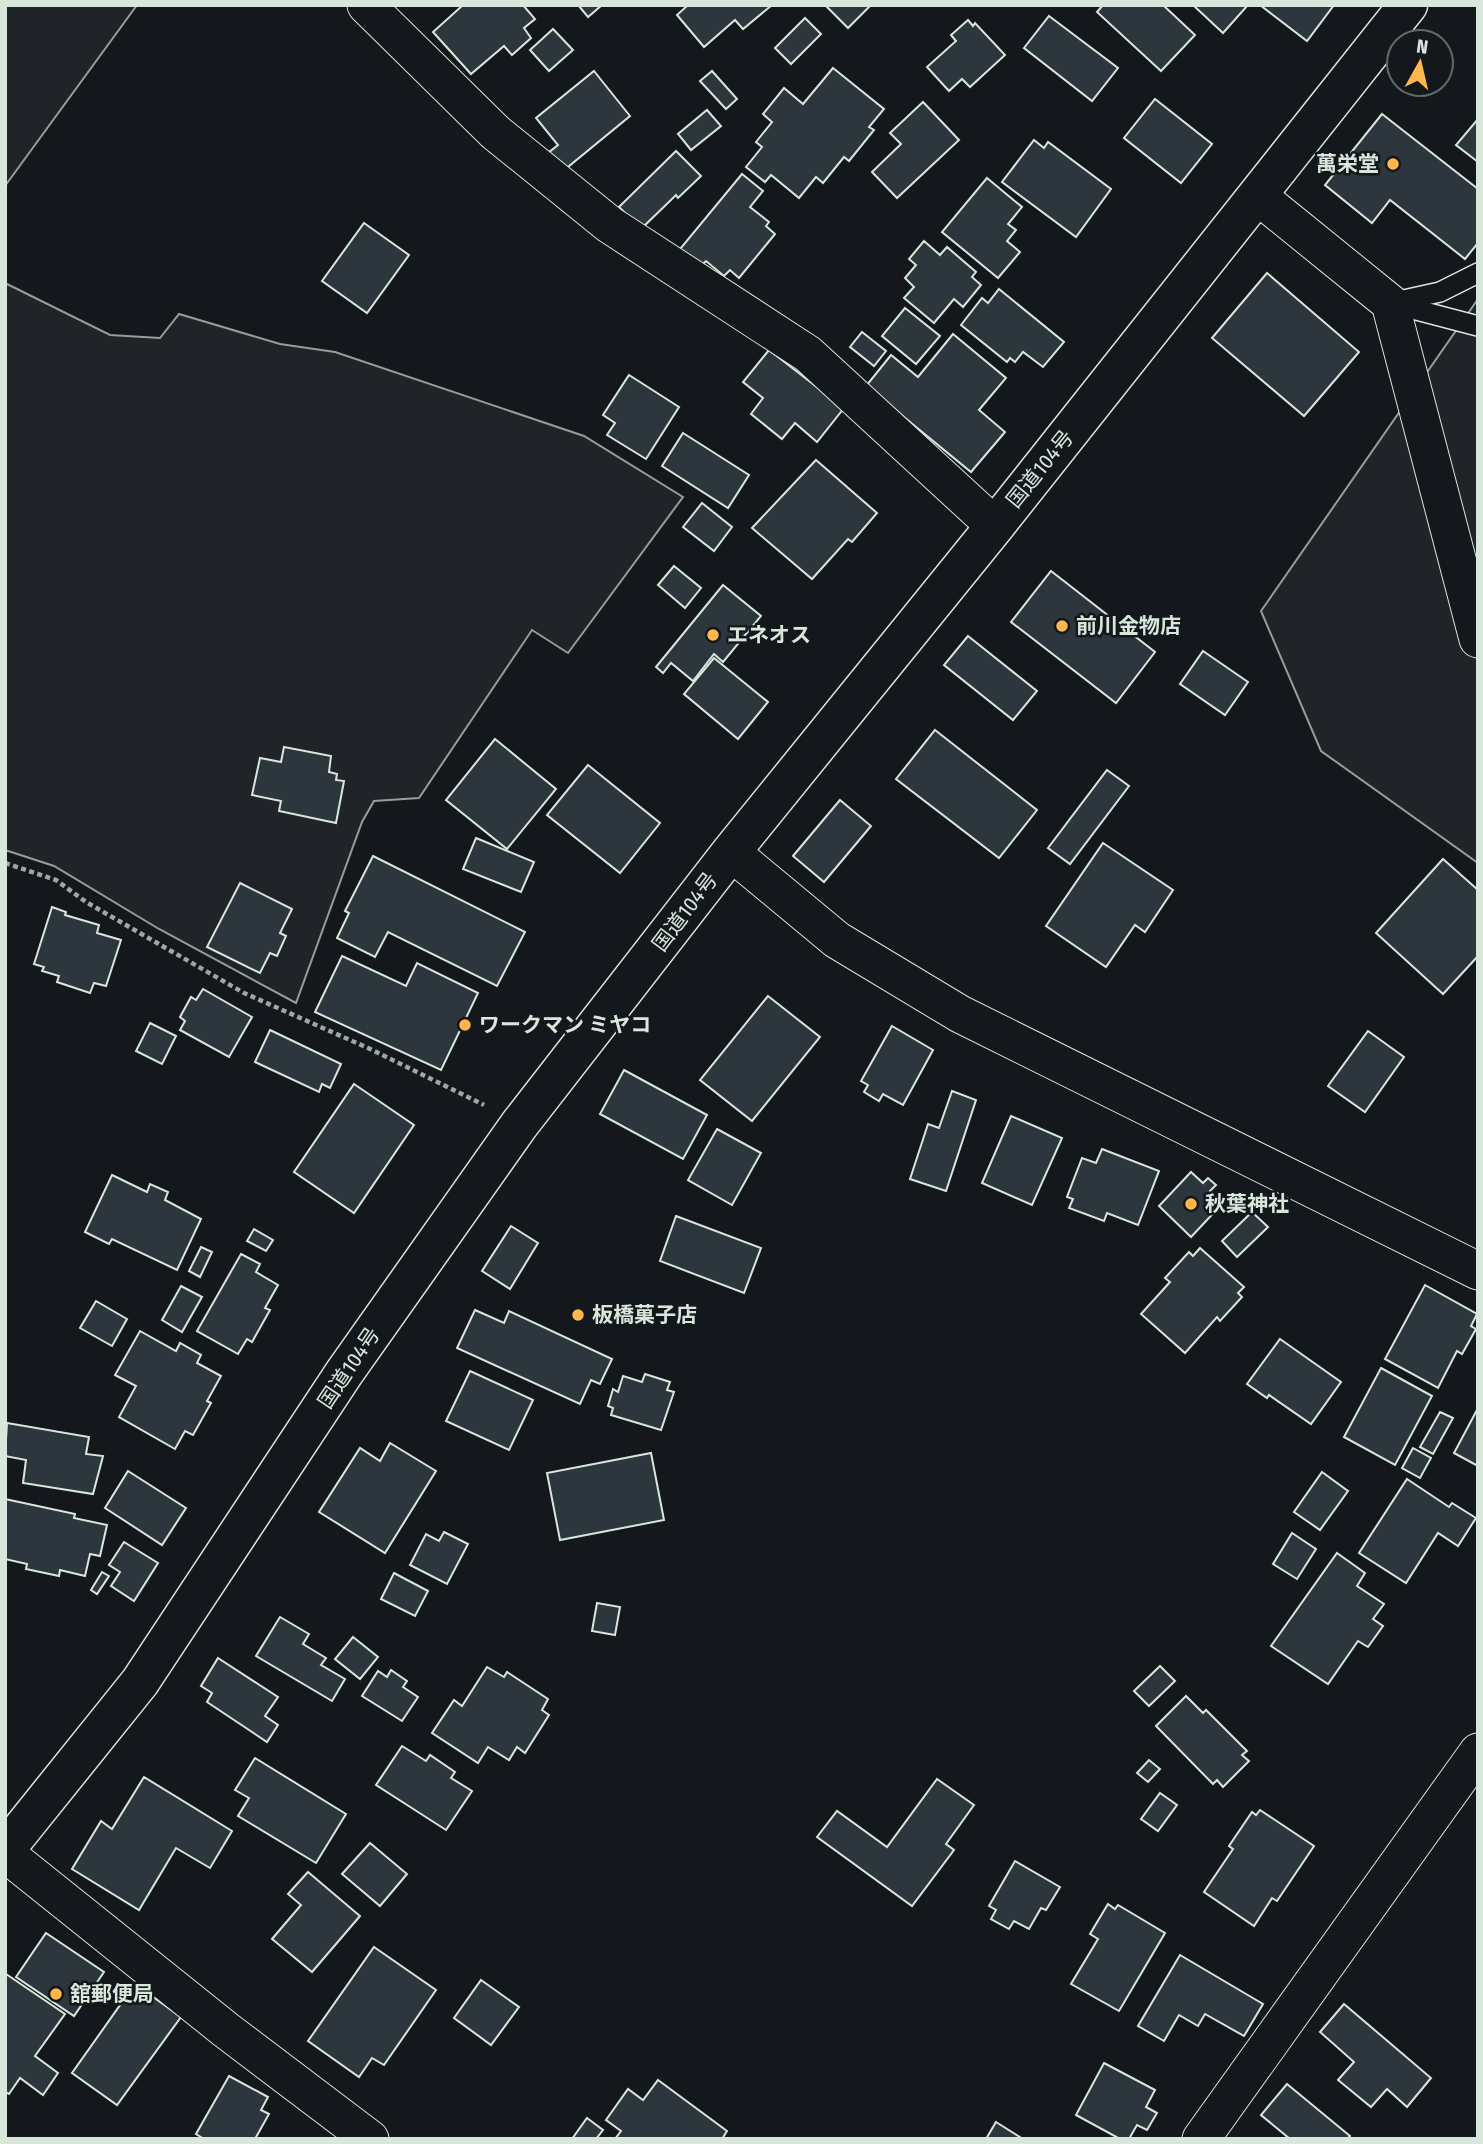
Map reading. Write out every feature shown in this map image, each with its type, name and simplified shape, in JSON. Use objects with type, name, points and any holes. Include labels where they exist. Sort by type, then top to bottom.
[{"type":"highway","name":"国道104号","points":[[5,1851],[140,1682],[344,1373],[519,1125],[731,852],[995,526],[1408,5]]},
{"type":"street","points":[[366,5],[495,132],[610,225],[808,354],[995,526]]},
{"type":"street","points":[[1258,196],[1390,303],[1478,639]]},
{"type":"street","points":[[731,852],[837,940],[960,1014],[1478,1271]]},
{"type":"street","points":[[1201,2139],[1478,1752]]},
{"type":"street","points":[[5,1851],[226,2030],[370,2139]]},
{"type":"lane","points":[[1390,303],[1440,292],[1478,273]]},
{"type":"lane","points":[[1390,303],[1478,326]]},
{"type":"path","points":[[5,863],[56,880],[86,902],[244,993],[368,1048],[519,1125]]},
{"type":"shaded area","points":[[5,5],[137,5],[5,186]]},
{"type":"shaded area","points":[[5,283],[110,335],[160,338],[179,314],[280,344],[335,352],[584,436],[683,497],[568,653],[532,630],[419,798],[374,801],[362,822],[296,1003],[159,929],[54,866],[5,850]]},
{"type":"shaded area","points":[[1478,299],[1478,863],[1321,751],[1261,611]]},
{"type":"building","points":[[463,5],[523,5],[535,19],[524,28],[531,38],[512,55],[504,46],[471,74],[433,32]]},
{"type":"building","points":[[578,5],[602,5],[588,17]]},
{"type":"building","points":[[688,5],[772,5],[743,29],[735,20],[704,47],[677,15]]},
{"type":"building","points":[[825,5],[871,5],[848,28]]},
{"type":"building","points":[[1103,5],[1163,5],[1195,35],[1161,71],[1097,12]]},
{"type":"building","points":[[1193,5],[1248,5],[1223,33]]},
{"type":"building","points":[[1260,5],[1334,5],[1307,41]]},
{"type":"building","points":[[1049,16],[1118,68],[1092,101],[1024,48]]},
{"type":"building","points":[[805,18],[821,34],[791,64],[775,48]]},
{"type":"building","points":[[968,20],[973,26],[975,23],[1005,55],[970,87],[962,79],[949,91],[927,67],[956,41],[951,35]]},
{"type":"building","points":[[553,29],[573,50],[549,71],[530,50]]},
{"type":"building","points":[[833,68],[884,109],[869,127],[874,130],[849,161],[844,157],[823,183],[816,177],[799,198],[771,175],[765,182],[746,167],[762,147],[756,142],[772,122],[763,114],[784,88],[803,104]]},
{"type":"building","points":[[594,71],[630,116],[563,171],[548,153],[558,145],[536,118]]},
{"type":"building","points":[[712,71],[737,99],[726,109],[700,81]]},
{"type":"building","points":[[1155,99],[1212,144],[1181,183],[1124,138]]},
{"type":"building","points":[[923,102],[959,140],[897,198],[872,172],[901,144],[890,133]]},
{"type":"building","points":[[707,110],[721,126],[691,150],[678,134]]},
{"type":"building","points":[[1382,114],[1478,189],[1478,243],[1465,259],[1390,200],[1372,223],[1325,185]]},
{"type":"building","points":[[1478,119],[1478,162],[1456,145]]},
{"type":"building","points":[[1034,140],[1044,148],[1048,142],[1111,189],[1076,237],[1002,182]]},
{"type":"building","points":[[676,151],[701,176],[678,198],[676,195],[641,229],[619,207]]},
{"type":"building","points":[[742,174],[763,191],[750,207],[769,222],[766,226],[775,234],[739,278],[730,270],[724,276],[706,261],[701,266],[680,249]]},
{"type":"building","points":[[987,178],[1022,207],[1008,224],[1016,230],[1007,241],[1020,252],[998,278],[942,232]]},
{"type":"building","points":[[364,223],[409,255],[367,313],[322,281]]},
{"type":"building","points":[[924,241],[940,255],[947,247],[976,272],[972,277],[981,285],[963,307],[954,299],[934,323],[904,298],[914,287],[905,278],[916,265],[909,259]]},
{"type":"building","points":[[1267,273],[1359,352],[1304,416],[1212,338]]},
{"type":"building","points":[[999,289],[1064,342],[1043,367],[1023,352],[1015,362],[1010,358],[1007,362],[961,325],[982,298],[988,303]]},
{"type":"building","points":[[905,308],[940,336],[916,364],[882,336]]},
{"type":"building","points":[[862,332],[886,351],[874,366],[850,347]]},
{"type":"building","points":[[953,334],[1006,378],[979,410],[1005,432],[971,472],[866,386],[891,355],[918,377]]},
{"type":"building","points":[[769,350],[844,408],[817,442],[795,423],[782,439],[751,414],[763,398],[743,382]]},
{"type":"building","points":[[629,375],[679,407],[646,459],[607,435],[615,423],[603,415]]},
{"type":"building","points":[[683,433],[749,475],[728,508],[662,466]]},
{"type":"building","points":[[816,460],[877,513],[852,542],[848,539],[812,579],[752,528]]},
{"type":"building","points":[[702,503],[732,527],[714,551],[683,527]]},
{"type":"building","points":[[674,566],[701,588],[685,608],[658,585]]},
{"type":"building","points":[[1051,571],[1155,652],[1116,703],[1011,622]]},
{"type":"building","name":"エネオス","points":[[723,585],[761,616],[723,662],[714,654],[693,681],[671,663],[663,673],[656,667]]},
{"type":"building","points":[[968,636],[1037,691],[1013,720],[944,665]]},
{"type":"building","points":[[1203,651],[1248,682],[1225,715],[1180,684]]},
{"type":"building","points":[[714,658],[768,702],[738,739],[684,694]]},
{"type":"building","points":[[935,730],[1037,810],[999,858],[896,779]]},
{"type":"building","points":[[495,739],[556,789],[507,849],[446,800]]},
{"type":"building","points":[[284,747],[331,756],[329,772],[337,774],[336,780],[344,781],[336,823],[279,811],[281,801],[252,795],[260,758],[281,762]]},
{"type":"building","points":[[588,765],[660,823],[620,873],[547,815]]},
{"type":"building","points":[[1107,770],[1129,786],[1070,864],[1048,848]]},
{"type":"building","points":[[840,800],[871,826],[824,882],[793,856]]},
{"type":"building","points":[[476,838],[534,862],[521,892],[463,869]]},
{"type":"building","points":[[1103,843],[1173,890],[1145,932],[1135,925],[1106,967],[1046,926]]},
{"type":"building","points":[[373,856],[525,932],[497,986],[388,932],[375,957],[337,938],[349,913],[345,911]]},
{"type":"building","points":[[1443,859],[1478,890],[1478,956],[1443,994],[1376,933]]},
{"type":"building","points":[[240,883],[292,909],[280,933],[286,936],[277,956],[270,953],[260,973],[207,947]]},
{"type":"building","points":[[52,907],[66,912],[65,915],[99,925],[97,933],[121,940],[106,986],[94,983],[90,993],[57,982],[59,976],[42,971],[44,967],[34,964]]},
{"type":"building","points":[[342,956],[406,986],[417,963],[478,993],[441,1070],[315,1012]]},
{"type":"building","points":[[203,989],[252,1017],[229,1057],[180,1030],[185,1021],[180,1017],[191,997],[196,1000]]},
{"type":"building","points":[[768,996],[820,1037],[752,1121],[700,1080]]},
{"type":"building","points":[[150,1023],[176,1036],[162,1064],[136,1051]]},
{"type":"building","points":[[892,1026],[933,1050],[903,1105],[883,1094],[879,1101],[864,1092],[868,1085],[861,1081]]},
{"type":"building","points":[[270,1030],[341,1064],[330,1088],[322,1084],[319,1092],[255,1062]]},
{"type":"building","points":[[1368,1031],[1404,1057],[1365,1112],[1328,1086]]},
{"type":"building","points":[[624,1070],[707,1115],[683,1159],[600,1114]]},
{"type":"building","points":[[354,1084],[414,1125],[354,1213],[294,1172]]},
{"type":"building","points":[[952,1091],[976,1100],[946,1191],[910,1179],[928,1124],[939,1128]]},
{"type":"building","points":[[1011,1116],[1062,1138],[1032,1205],[982,1183]]},
{"type":"building","points":[[717,1129],[761,1153],[732,1205],[688,1180]]},
{"type":"building","points":[[1102,1149],[1159,1171],[1138,1225],[1107,1213],[1104,1221],[1069,1208],[1073,1199],[1067,1197],[1082,1158],[1096,1163]]},
{"type":"building","name":"秋葉神社","points":[[1191,1172],[1203,1183],[1208,1178],[1216,1185],[1210,1191],[1223,1203],[1191,1237],[1159,1206]]},
{"type":"building","points":[[112,1175],[147,1192],[150,1184],[168,1192],[165,1200],[201,1219],[177,1270],[112,1239],[109,1244],[85,1232]]},
{"type":"building","points":[[1252,1212],[1268,1227],[1237,1257],[1222,1241]]},
{"type":"building","points":[[676,1216],[761,1248],[744,1293],[660,1261]]},
{"type":"building","points":[[511,1226],[538,1243],[510,1289],[482,1271]]},
{"type":"building","points":[[254,1229],[273,1240],[266,1251],[247,1241]]},
{"type":"building","points":[[201,1247],[212,1252],[200,1277],[189,1271]]},
{"type":"building","points":[[1200,1248],[1244,1287],[1238,1293],[1242,1297],[1220,1321],[1217,1317],[1185,1353],[1141,1314],[1170,1282],[1165,1278],[1189,1252],[1193,1256]]},
{"type":"building","points":[[241,1254],[260,1264],[256,1272],[278,1285],[265,1308],[270,1310],[252,1342],[247,1339],[238,1354],[197,1331]]},
{"type":"building","points":[[1425,1285],[1477,1314],[1471,1326],[1476,1329],[1462,1354],[1457,1351],[1438,1388],[1385,1359]]},
{"type":"building","points":[[181,1286],[202,1297],[182,1332],[162,1320]]},
{"type":"building","points":[[96,1301],[127,1319],[112,1346],[80,1328]]},
{"type":"building","points":[[475,1310],[504,1323],[509,1311],[612,1359],[600,1384],[591,1380],[580,1404],[457,1348]]},
{"type":"building","points":[[140,1331],[176,1351],[180,1343],[201,1355],[197,1363],[221,1376],[207,1401],[211,1403],[193,1435],[185,1431],[175,1449],[119,1417],[136,1386],[115,1375]]},
{"type":"building","points":[[1280,1339],[1341,1382],[1311,1424],[1269,1395],[1267,1398],[1247,1384]]},
{"type":"building","points":[[1381,1368],[1432,1396],[1395,1465],[1344,1437]]},
{"type":"building","points":[[470,1371],[533,1400],[509,1450],[446,1421]]},
{"type":"building","points":[[645,1374],[670,1382],[667,1390],[674,1392],[661,1430],[611,1415],[613,1408],[608,1406],[613,1389],[618,1392],[623,1376],[642,1382]]},
{"type":"building","points":[[1478,1408],[1478,1466],[1454,1453]]},
{"type":"building","points":[[1440,1412],[1453,1418],[1433,1454],[1420,1447]]},
{"type":"building","points":[[7,1423],[89,1437],[86,1454],[103,1456],[93,1494],[23,1483],[26,1460],[5,1456]]},
{"type":"building","points":[[390,1443],[436,1471],[385,1553],[319,1512],[360,1448],[380,1461]]},
{"type":"building","points":[[1413,1448],[1431,1458],[1420,1478],[1402,1468]]},
{"type":"building","points":[[651,1453],[664,1520],[560,1540],[547,1473]]},
{"type":"building","points":[[128,1471],[186,1508],[162,1545],[105,1508]]},
{"type":"building","points":[[1322,1472],[1348,1491],[1320,1530],[1294,1512]]},
{"type":"building","points":[[1407,1479],[1449,1507],[1452,1503],[1476,1518],[1458,1546],[1438,1533],[1406,1583],[1359,1553]]},
{"type":"building","points":[[5,1499],[75,1514],[74,1518],[107,1525],[100,1556],[90,1554],[85,1576],[60,1570],[59,1576],[26,1569],[27,1564],[5,1559]]},
{"type":"building","points":[[444,1532],[468,1544],[447,1584],[410,1565],[426,1534],[439,1541]]},
{"type":"building","points":[[1292,1533],[1316,1549],[1297,1579],[1273,1564]]},
{"type":"building","points":[[124,1542],[158,1563],[134,1601],[111,1586],[120,1572],[109,1565]]},
{"type":"building","points":[[1337,1553],[1365,1573],[1357,1586],[1384,1604],[1373,1619],[1383,1626],[1368,1647],[1358,1641],[1328,1684],[1271,1646]]},
{"type":"building","points":[[102,1572],[109,1576],[97,1594],[91,1590]]},
{"type":"building","points":[[394,1573],[428,1591],[415,1616],[381,1599]]},
{"type":"building","points":[[597,1603],[620,1607],[615,1635],[592,1631]]},
{"type":"building","points":[[280,1617],[309,1634],[303,1644],[326,1658],[321,1665],[345,1679],[332,1701],[256,1656]]},
{"type":"building","points":[[353,1637],[378,1657],[360,1679],[335,1659]]},
{"type":"building","points":[[218,1658],[278,1697],[265,1716],[278,1725],[267,1742],[207,1702],[212,1693],[201,1686]]},
{"type":"building","points":[[1160,1666],[1175,1681],[1149,1706],[1134,1691]]},
{"type":"building","points":[[487,1667],[504,1677],[507,1672],[548,1699],[542,1710],[549,1715],[525,1753],[517,1747],[509,1760],[488,1747],[478,1763],[432,1733],[454,1700],[462,1706]]},
{"type":"building","points":[[391,1670],[407,1681],[403,1687],[418,1697],[402,1721],[362,1696],[378,1671],[387,1677]]},
{"type":"building","points":[[1186,1696],[1203,1713],[1206,1710],[1247,1751],[1242,1755],[1249,1761],[1223,1787],[1217,1780],[1213,1784],[1156,1726]]},
{"type":"building","points":[[402,1746],[426,1761],[430,1755],[455,1772],[451,1778],[472,1791],[446,1830],[376,1785]]},
{"type":"building","points":[[255,1758],[346,1814],[316,1863],[238,1816],[249,1798],[235,1790]]},
{"type":"building","points":[[1149,1760],[1160,1769],[1148,1782],[1137,1773]]},
{"type":"building","points":[[144,1777],[232,1831],[210,1868],[176,1848],[139,1910],[72,1869],[101,1821],[112,1829]]},
{"type":"building","points":[[937,1779],[974,1805],[946,1844],[954,1850],[912,1906],[817,1837],[837,1811],[887,1847]]},
{"type":"building","points":[[1160,1793],[1177,1805],[1158,1831],[1141,1819]]},
{"type":"building","points":[[1260,1810],[1314,1846],[1277,1901],[1272,1898],[1254,1926],[1204,1892],[1233,1849],[1229,1846],[1252,1812],[1256,1815]]},
{"type":"building","points":[[370,1843],[407,1874],[380,1906],[342,1874]]},
{"type":"building","points":[[1015,1861],[1060,1887],[1046,1910],[1041,1908],[1029,1929],[1014,1921],[1009,1929],[991,1919],[996,1910],[989,1906]]},
{"type":"building","points":[[308,1872],[360,1916],[312,1972],[272,1939],[301,1905],[288,1894]]},
{"type":"building","points":[[1108,1904],[1115,1909],[1118,1905],[1165,1933],[1119,2011],[1071,1984],[1098,1939],[1090,1934]]},
{"type":"building","points":[[46,1933],[104,1972],[74,2016],[16,1977]]},
{"type":"building","points":[[374,1947],[436,1990],[384,2065],[372,2058],[359,2077],[308,2041]]},
{"type":"building","points":[[1180,1955],[1263,2004],[1244,2036],[1205,2014],[1198,2026],[1179,2015],[1164,2041],[1138,2026]]},
{"type":"building","points":[[6,1974],[65,2014],[35,2056],[58,2073],[43,2095],[20,2078],[9,2094],[5,2092]]},
{"type":"building","points":[[481,1980],[519,2007],[491,2045],[454,2018]]},
{"type":"building","points":[[135,1984],[181,2017],[117,2105],[72,2073]]},
{"type":"building","points":[[1344,2004],[1431,2078],[1407,2107],[1387,2089],[1371,2107],[1338,2080],[1354,2062],[1320,2032]]},
{"type":"building","points":[[1104,2063],[1155,2090],[1146,2107],[1157,2113],[1147,2130],[1137,2125],[1129,2139],[1120,2139],[1076,2115]]},
{"type":"building","points":[[229,2076],[268,2097],[261,2110],[269,2114],[255,2139],[204,2139],[196,2134]]},
{"type":"building","points":[[658,2080],[727,2131],[722,2139],[615,2139],[621,2131],[606,2120],[628,2089],[643,2100]]},
{"type":"building","points":[[1287,2084],[1350,2136],[1347,2139],[1290,2139],[1261,2115]]},
{"type":"building","points":[[587,2118],[603,2130],[596,2139],[572,2139]]},
{"type":"building","points":[[996,2122],[1023,2139],[986,2139]]},
{"type":"place","name":"萬栄堂","points":[[1393,164]]},
{"type":"place","name":"前川金物店","points":[[1062,626]]},
{"type":"place","name":"エネオス","points":[[713,635]]},
{"type":"place","name":"ワークマン ミヤコ","points":[[465,1025]]},
{"type":"place","name":"秋葉神社","points":[[1191,1204]]},
{"type":"place","name":"板橋菓子店","points":[[578,1315]]},
{"type":"place","name":"舘郵便局","points":[[56,1994]]}]
